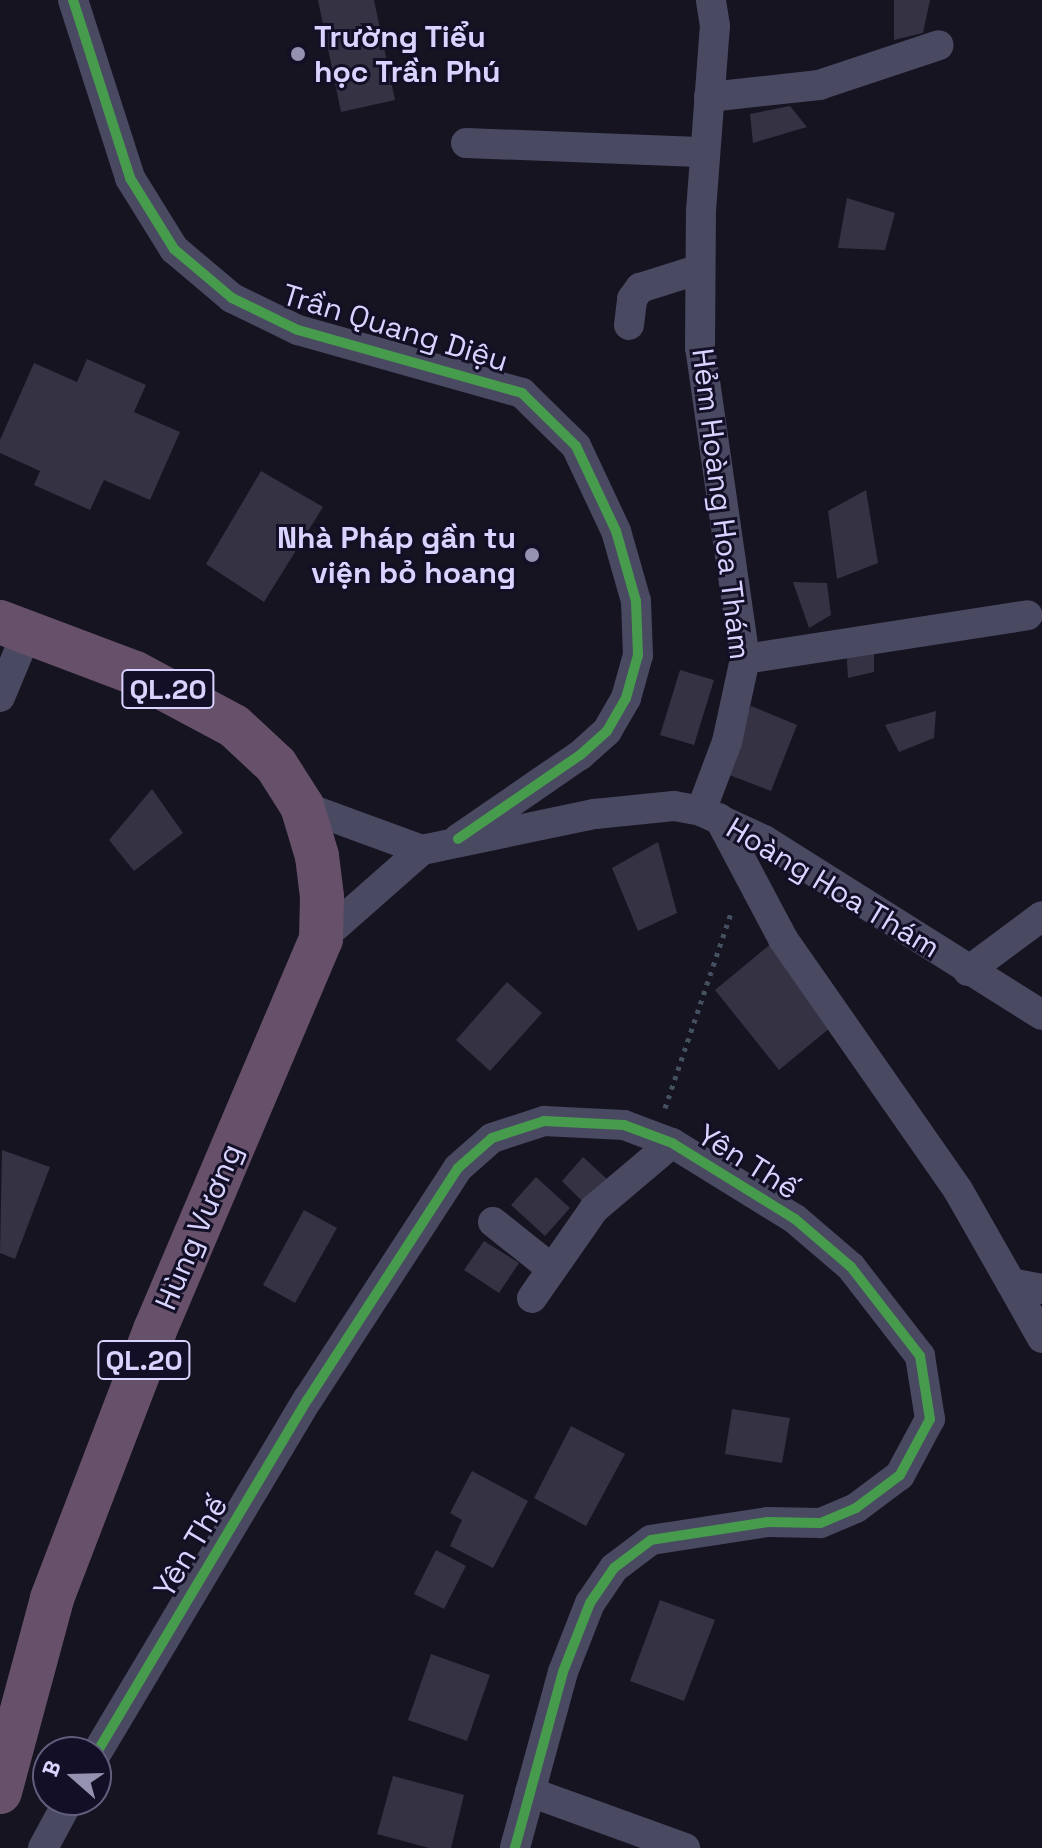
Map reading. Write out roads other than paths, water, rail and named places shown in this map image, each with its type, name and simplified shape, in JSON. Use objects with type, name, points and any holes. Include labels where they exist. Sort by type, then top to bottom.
[{"type":"highway","name":"QL.20","points":[[13,627],[135,673],[234,726],[276,765],[302,806]]},
{"type":"highway","points":[[302,806],[317,856],[321,939]]},
{"type":"highway","name":"Hùng Vương","points":[[0,1792],[52,1599],[155,1330],[321,939]]},
{"type":"street","name":"Trần Quang Diệu","points":[[73,0],[130,178],[174,249],[232,298],[298,330],[522,393],[576,446],[616,531],[636,601],[638,655],[626,698],[607,731],[580,755],[458,839]]},
{"type":"street","name":"Hẻm Hoàng Hoa Thám","points":[[710,815],[745,659],[707,423],[700,348],[700,269],[711,0]]},
{"type":"street","points":[[709,97],[819,85],[939,45]]},
{"type":"street","points":[[466,143],[705,152]]},
{"type":"street","points":[[629,325],[632,299],[640,288],[700,269]]},
{"type":"street","points":[[745,659],[1028,615]]},
{"type":"street","points":[[0,697],[13,627]]},
{"type":"street","points":[[302,806],[422,850],[321,939]]},
{"type":"street","name":"Hoàng Hoa Thám","points":[[422,850],[458,839],[595,814],[674,806],[710,815],[867,901],[973,974],[1042,1015]]},
{"type":"street","points":[[710,815],[783,939],[958,1190],[1042,1338]]},
{"type":"street","points":[[973,974],[1042,916]]},
{"type":"street","points":[[973,974],[1042,994]]},
{"type":"street","name":"Yên Thế","points":[[107,1736],[300,1411],[458,1168],[492,1138],[544,1121],[624,1125],[664,1139],[795,1219],[851,1267],[920,1356],[930,1419],[900,1475],[856,1508],[820,1523],[768,1522],[651,1540],[614,1568],[590,1603],[563,1672],[515,1848]]},
{"type":"street","points":[[532,1298],[594,1209],[664,1139]]},
{"type":"street","points":[[493,1222],[552,1269]]},
{"type":"street","points":[[1011,1283],[1042,1289]]},
{"type":"street","points":[[530,1792],[685,1848]]},
{"type":"street","points":[[43,1848],[60,1816]]},
{"type":"place","name":"Trường Tiểu học Trần Phú","points":[[298,54]]},
{"type":"place","name":"Nhà Pháp gần tu viện bỏ hoang","points":[[532,555]]}]
